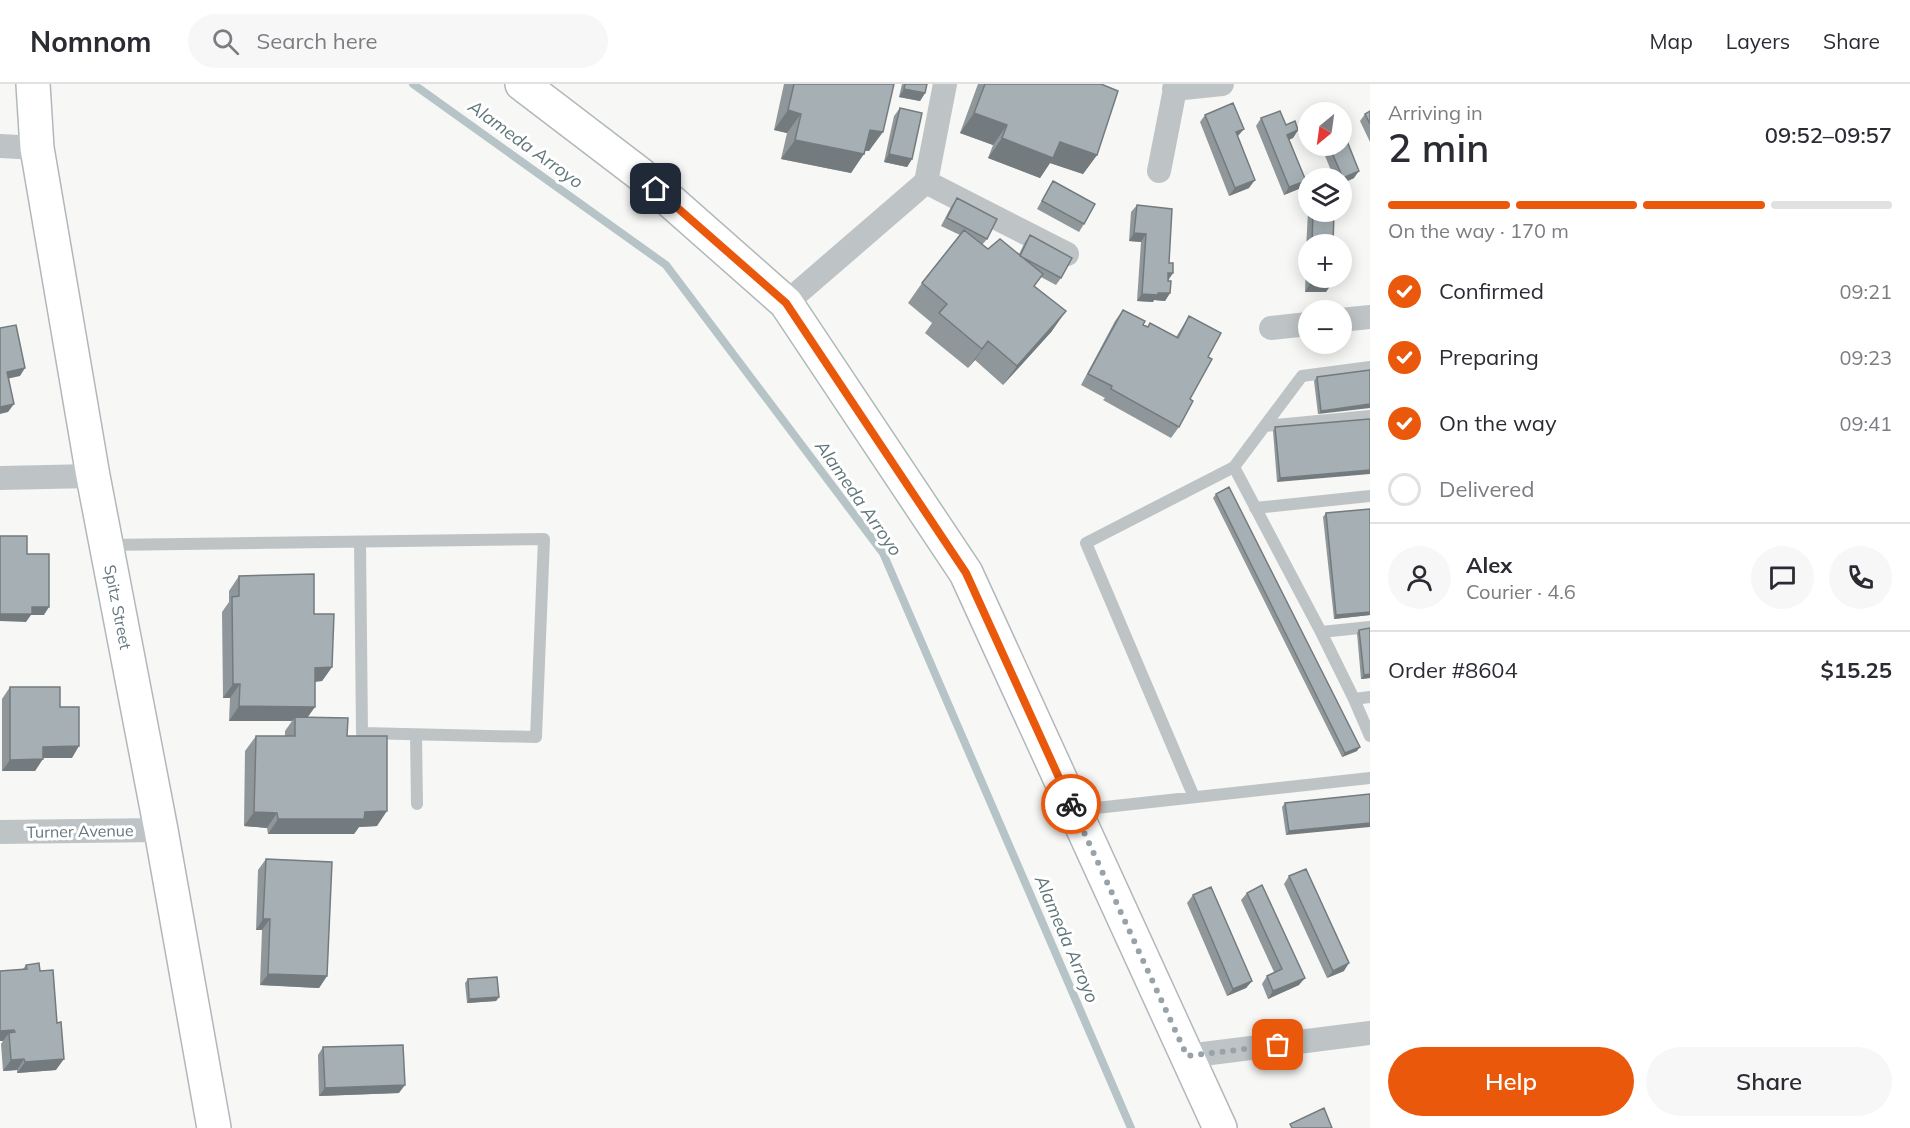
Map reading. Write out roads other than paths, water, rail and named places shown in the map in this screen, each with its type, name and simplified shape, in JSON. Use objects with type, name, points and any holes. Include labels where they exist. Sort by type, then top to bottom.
[{"type":"street","name":"Spitz Street","points":[[33,84],[37,148],[93,476],[161,830],[214,1128]]},
{"type":"street","points":[[522,84],[640,174],[786,303],[966,573],[1220,1128]]},
{"type":"street","points":[[786,303],[926,182],[945,84]]},
{"type":"street","points":[[1159,171],[1175,87],[1222,84]]},
{"type":"street","points":[[0,146],[37,148]]},
{"type":"street","points":[[926,182],[1067,254]]},
{"type":"street","points":[[1352,319],[1370,317]]},
{"type":"street","points":[[1271,328],[1298,325]]},
{"type":"street","points":[[0,478],[93,476]]},
{"type":"street","name":"Turner Avenue","points":[[0,832],[161,830]]},
{"type":"street","points":[[1187,1056],[1370,1033]]},
{"type":"lane","points":[[1194,797],[1086,543],[1234,467],[1302,376],[1370,368]]},
{"type":"lane","points":[[1265,426],[1370,416]]},
{"type":"lane","points":[[1234,467],[1321,632],[1370,736]]},
{"type":"lane","points":[[1255,508],[1370,496]]},
{"type":"lane","points":[[106,545],[544,539],[536,736],[362,733],[360,542]]},
{"type":"lane","points":[[1321,632],[1370,627]]},
{"type":"lane","points":[[1354,699],[1370,697]]},
{"type":"lane","points":[[416,735],[417,804]]},
{"type":"lane","points":[[1074,810],[1370,778]]},
{"type":"waterway","name":"Alameda Arroyo","points":[[413,84],[666,265],[883,553],[1131,1128]]}]
